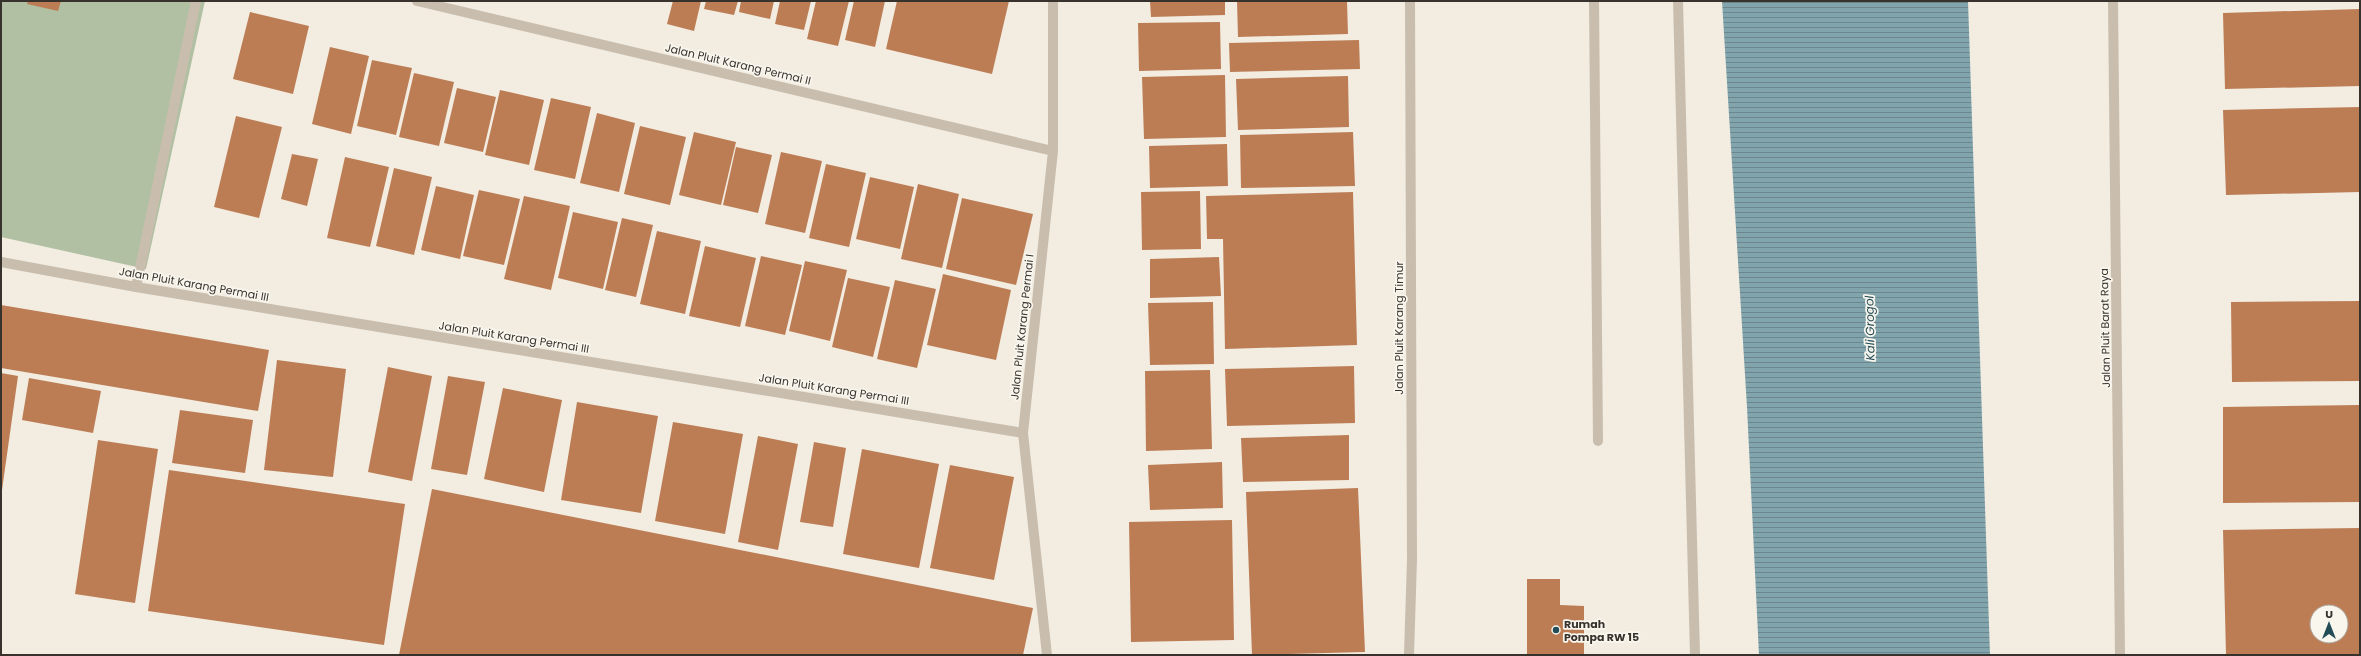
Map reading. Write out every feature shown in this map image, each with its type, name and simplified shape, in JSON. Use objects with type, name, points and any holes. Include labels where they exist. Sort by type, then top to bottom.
[{"type":"street","points":[[136,287],[196,1]]},
{"type":"street","name":"Jalan Pluit Karang Permai II","points":[[417,1],[1053,151]]},
{"type":"street","name":"Jalan Pluit Karang Permai I","points":[[1047,655],[1024,433],[1053,151],[1053,1]]},
{"type":"street","name":"Jalan Pluit Karang Timur","points":[[1409,655],[1412,559],[1410,1]]},
{"type":"street","points":[[1594,1],[1598,441]]},
{"type":"street","points":[[1678,1],[1695,655]]},
{"type":"street","name":"Jalan Pluit Barat Raya","points":[[2113,1],[2120,655]]},
{"type":"street","name":"Jalan Pluit Karang Permai III","points":[[1,262],[136,287],[1024,433]]},
{"type":"green space","points":[[1,1],[205,1],[146,269],[1,237]]},
{"type":"water","name":"Kali Grogol","points":[[1722,1],[1968,1],[1990,655],[1759,655],[1747,407]]},
{"type":"building","points":[[28,1],[61,1],[58,11],[27,4]]},
{"type":"building","points":[[673,1],[701,1],[694,31],[667,24]]},
{"type":"building","points":[[706,1],[738,1],[734,15],[704,9]]},
{"type":"building","points":[[741,1],[774,1],[770,19],[739,12]]},
{"type":"building","points":[[780,1],[811,1],[804,30],[775,24]]},
{"type":"building","points":[[816,1],[849,1],[838,46],[807,39]]},
{"type":"building","points":[[854,1],[885,1],[875,47],[845,40]]},
{"type":"building","points":[[897,1],[1009,1],[992,74],[886,49]]},
{"type":"building","points":[[1150,1],[1225,1],[1225,15],[1151,17]]},
{"type":"building","points":[[1237,1],[1347,1],[1348,34],[1238,37]]},
{"type":"building","points":[[2360,9],[2360,86],[2225,89],[2223,13]]},
{"type":"building","points":[[250,12],[309,26],[293,94],[233,79]]},
{"type":"building","points":[[1220,22],[1221,69],[1139,71],[1138,23]]},
{"type":"building","points":[[1359,40],[1360,69],[1230,72],[1229,43]]},
{"type":"building","points":[[330,47],[369,56],[351,134],[312,124]]},
{"type":"building","points":[[372,60],[412,68],[396,135],[357,126]]},
{"type":"building","points":[[414,73],[454,82],[439,146],[399,137]]},
{"type":"building","points":[[1225,75],[1226,137],[1144,139],[1142,77]]},
{"type":"building","points":[[1348,76],[1349,127],[1238,130],[1236,79]]},
{"type":"building","points":[[457,88],[496,97],[483,152],[444,143]]},
{"type":"building","points":[[500,90],[544,100],[529,165],[485,155]]},
{"type":"building","points":[[551,98],[591,107],[575,179],[534,170]]},
{"type":"building","points":[[2360,107],[2360,192],[2226,195],[2223,110]]},
{"type":"building","points":[[597,113],[635,123],[619,192],[580,183]]},
{"type":"building","points":[[236,116],[282,127],[259,218],[214,207]]},
{"type":"building","points":[[640,126],[686,137],[670,205],[624,194]]},
{"type":"building","points":[[694,132],[736,142],[721,205],[679,195]]},
{"type":"building","points":[[1353,132],[1355,186],[1241,188],[1240,135]]},
{"type":"building","points":[[1227,144],[1228,186],[1150,188],[1149,146]]},
{"type":"building","points":[[736,147],[772,155],[758,213],[723,205]]},
{"type":"building","points":[[781,152],[822,161],[805,233],[765,224]]},
{"type":"building","points":[[292,154],[318,159],[307,206],[281,199]]},
{"type":"building","points":[[345,157],[389,167],[370,247],[327,238]]},
{"type":"building","points":[[826,164],[866,173],[849,247],[809,238]]},
{"type":"building","points":[[394,168],[432,177],[414,255],[376,246]]},
{"type":"building","points":[[870,177],[914,187],[900,249],[856,239]]},
{"type":"building","points":[[918,184],[959,194],[942,268],[901,259]]},
{"type":"building","points":[[436,186],[474,195],[460,259],[421,250]]},
{"type":"building","points":[[479,190],[520,199],[504,265],[463,256]]},
{"type":"building","points":[[1200,191],[1201,249],[1142,250],[1141,192]]},
{"type":"building","points":[[1353,192],[1357,345],[1225,349],[1223,239],[1207,239],[1206,196]]},
{"type":"building","points":[[524,196],[570,206],[551,290],[504,279]]},
{"type":"building","points":[[962,198],[1033,214],[1016,285],[946,269]]},
{"type":"building","points":[[573,212],[618,222],[603,289],[558,278]]},
{"type":"building","points":[[622,218],[653,225],[636,297],[605,290]]},
{"type":"building","points":[[657,231],[701,241],[685,314],[640,304]]},
{"type":"building","points":[[705,246],[756,258],[740,327],[689,316]]},
{"type":"building","points":[[761,256],[802,265],[785,335],[745,326]]},
{"type":"building","points":[[1219,257],[1221,296],[1150,298],[1150,259]]},
{"type":"building","points":[[805,261],[847,270],[830,341],[789,331]]},
{"type":"building","points":[[943,274],[1011,290],[996,360],[927,345]]},
{"type":"building","points":[[848,278],[890,287],[873,357],[832,347]]},
{"type":"building","points":[[895,280],[936,289],[917,368],[877,359]]},
{"type":"building","points":[[2360,301],[2360,381],[2232,382],[2231,302]]},
{"type":"building","points":[[1213,302],[1214,364],[1150,365],[1148,303]]},
{"type":"building","points":[[1,305],[269,350],[258,411],[1,368]]},
{"type":"building","points":[[277,360],[346,369],[333,477],[264,470]]},
{"type":"building","points":[[1354,366],[1355,423],[1227,426],[1225,369]]},
{"type":"building","points":[[388,367],[432,376],[412,481],[368,472]]},
{"type":"building","points":[[1210,370],[1212,449],[1146,451],[1145,371]]},
{"type":"building","points":[[1,373],[18,376],[2,490],[1,489]]},
{"type":"building","points":[[448,376],[485,382],[467,475],[431,469]]},
{"type":"building","points":[[29,378],[101,391],[93,433],[22,420]]},
{"type":"building","points":[[503,388],[562,400],[544,492],[484,479]]},
{"type":"building","points":[[577,402],[658,416],[641,513],[561,500]]},
{"type":"building","points":[[2360,405],[2360,502],[2223,503],[2223,407]]},
{"type":"building","points":[[180,410],[253,420],[245,473],[172,463]]},
{"type":"building","points":[[673,422],[743,434],[725,534],[655,521]]},
{"type":"building","points":[[1349,435],[1349,480],[1243,482],[1241,438]]},
{"type":"building","points":[[758,436],[798,444],[778,550],[738,542]]},
{"type":"building","points":[[98,440],[158,449],[135,603],[75,594]]},
{"type":"building","points":[[814,442],[846,448],[833,527],[800,522]]},
{"type":"building","points":[[862,449],[939,464],[919,568],[843,554]]},
{"type":"building","points":[[1222,462],[1223,508],[1150,510],[1148,465]]},
{"type":"building","points":[[950,465],[1014,477],[994,580],[930,568]]},
{"type":"building","points":[[169,470],[405,504],[384,645],[148,611]]},
{"type":"building","points":[[1358,488],[1365,652],[1252,655],[1246,492]]},
{"type":"building","points":[[432,489],[1033,608],[1023,655],[399,655]]},
{"type":"building","points":[[1232,520],[1234,640],[1131,642],[1129,522]]},
{"type":"building","points":[[2360,528],[2360,655],[2226,655],[2223,530]]},
{"type":"building","name":"Rumah Pompa RW 15","points":[[1527,579],[1560,579],[1560,605],[1584,606],[1584,654],[1527,654]]},
{"type":"place","name":"Rumah Pompa RW 15","points":[[1556,630]]}]
